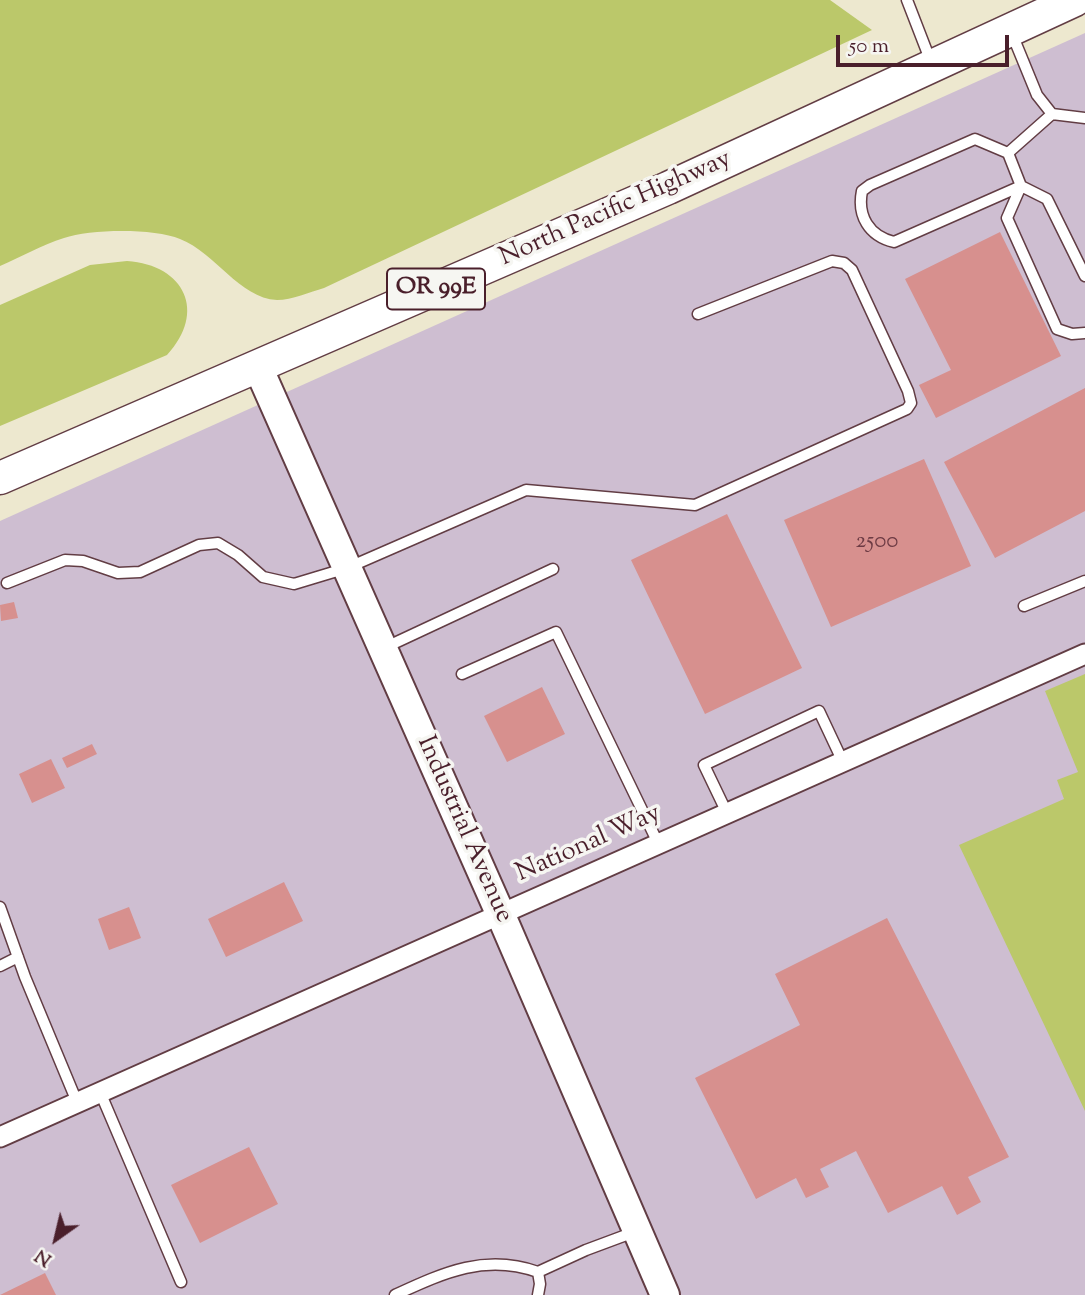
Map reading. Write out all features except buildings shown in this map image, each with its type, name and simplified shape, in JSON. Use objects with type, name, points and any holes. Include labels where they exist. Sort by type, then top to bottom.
[{"type":"main road","name":"North Pacific Highway","points":[[0,478],[668,188],[1075,0]]},
{"type":"street","name":"Industrial Avenue","points":[[258,366],[500,913],[665,1295]]},
{"type":"street","name":"National Way","points":[[0,1137],[1085,654]]},
{"type":"lane","points":[[907,0],[933,67]]},
{"type":"lane","points":[[1011,30],[1037,95],[1052,114],[1085,118]]},
{"type":"lane","points":[[1008,153],[1052,114]]},
{"type":"lane","points":[[1021,186],[894,242],[883,240],[872,231],[860,212],[862,191],[870,185],[975,139],[1008,153],[1021,186],[1047,199],[1085,276]]},
{"type":"lane","points":[[1021,186],[1007,218],[1057,329],[1072,334],[1085,333]]},
{"type":"lane","points":[[7,583],[65,560],[83,561],[118,573],[140,572],[199,545],[218,543],[238,555],[264,577],[293,584],[347,568],[526,490],[695,505],[907,409],[911,403],[852,270],[844,263],[832,261],[698,314]]},
{"type":"lane","points":[[383,649],[553,569]]},
{"type":"lane","points":[[1024,606],[1085,581]]},
{"type":"lane","points":[[463,674],[556,632],[658,843]]},
{"type":"lane","points":[[727,813],[704,765],[819,711],[843,762]]},
{"type":"lane","points":[[0,907],[77,1102]]},
{"type":"lane","points":[[0,965],[18,957]]},
{"type":"lane","points":[[100,1092],[181,1282]]},
{"type":"lane","points":[[395,1295],[441,1274],[489,1264],[519,1266],[538,1272],[637,1231]]},
{"type":"lane","points":[[538,1272],[538,1295]]},
{"type":"shaded area","points":[[1085,33],[1085,1295],[0,1295],[0,521]]},
{"type":"green space","points":[[0,0],[830,0],[872,30],[324,288],[277,300],[251,292],[193,246],[169,235],[155,233],[122,231],[75,235],[0,266]]},
{"type":"green space","points":[[127,261],[147,264],[163,271],[176,281],[184,293],[186,323],[179,339],[167,355],[0,426],[0,305],[90,265]]},
{"type":"green space","points":[[1085,674],[1085,1111],[959,845],[1064,799],[1057,780],[1078,772],[1045,691]]}]
